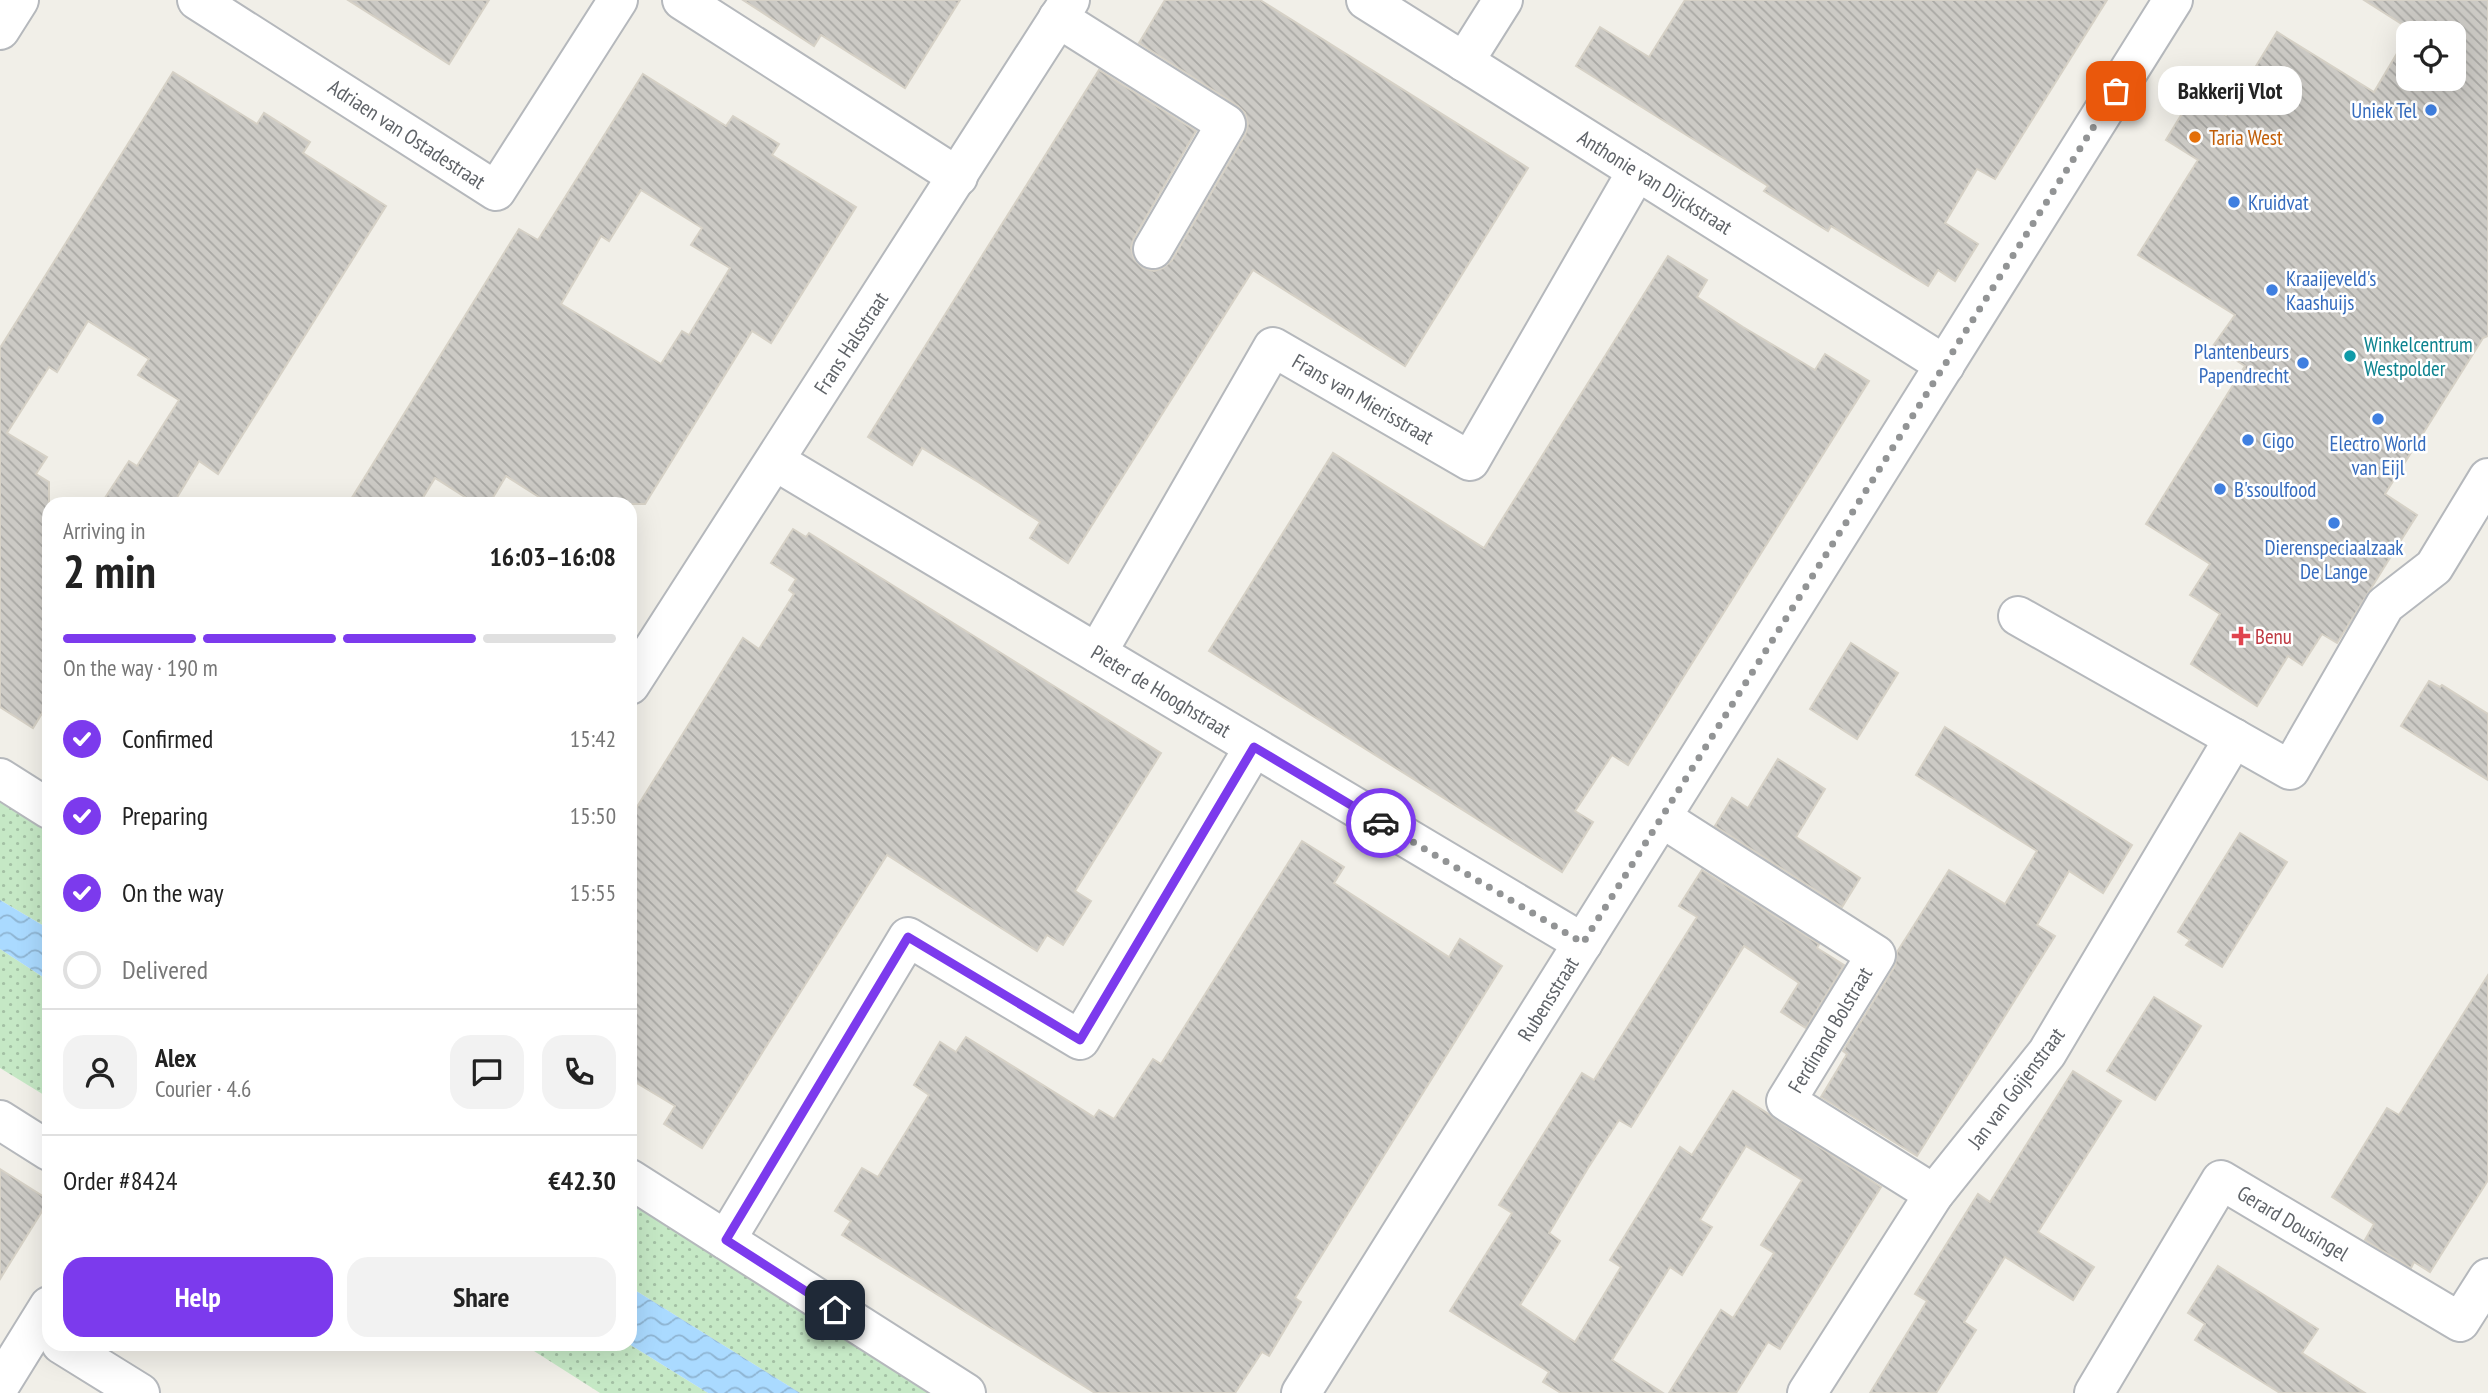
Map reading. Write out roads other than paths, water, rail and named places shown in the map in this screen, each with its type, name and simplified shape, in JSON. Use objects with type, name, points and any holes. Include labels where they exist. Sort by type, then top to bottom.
[{"type":"street","points":[[0,30],[19,0]]},
{"type":"street","name":"Adriaen van Ostadestraat","points":[[197,0],[496,191],[618,0]]},
{"type":"street","points":[[682,0],[958,177]]},
{"type":"street","name":"Anthonie van Dijckstraat","points":[[1366,0],[1945,365]]},
{"type":"street","points":[[1464,62],[1503,0]]},
{"type":"street","name":"Rubensstraat","points":[[1301,1393],[2173,0]]},
{"type":"street","points":[[1064,9],[1226,124],[1153,249]]},
{"type":"street","name":"Frans Halsstraat","points":[[637,674],[1064,9]]},
{"type":"street","name":"Frans van Mierisstraat","points":[[1097,653],[1273,347],[1470,461],[1637,171]]},
{"type":"street","name":"Pieter de Hooghstraat","points":[[775,461],[1583,943]]},
{"type":"street","points":[[2018,616],[2290,770],[2385,605],[2434,568],[2488,478]]},
{"type":"street","name":"Jan van Goijenstraat","points":[[1807,1393],[1934,1194],[2047,1053],[2234,738]]},
{"type":"street","points":[[726,1240],[908,937],[1080,1040],[1254,747]]},
{"type":"street","points":[[0,778],[42,805]]},
{"type":"street","name":"Ferdinand Bolstraat","points":[[1662,818],[1876,955],[1786,1101],[1934,1194]]},
{"type":"street","points":[[0,1120],[42,1147]]},
{"type":"street","name":"Gerard Dousingel","points":[[2094,1393],[2221,1180],[2460,1322],[2488,1278]]},
{"type":"street","points":[[637,1183],[966,1393]]},
{"type":"street","points":[[0,1385],[42,1337]]},
{"type":"street","points":[[80,1351],[140,1393]]},
{"type":"water","points":[[0,900],[42,925],[42,976],[0,949]]},
{"type":"water","points":[[637,1291],[800,1393],[708,1393],[637,1349]]},
{"type":"place","name":"Bakkerij Vlot","points":[[2116,91]]},
{"type":"place","name":"Uniek Tel","points":[[2431,110]]},
{"type":"place","name":"Taria West","points":[[2195,137]]},
{"type":"place","name":"Kruidvat","points":[[2234,202]]},
{"type":"place","name":"Kraaijeveld's Kaashuijs","points":[[2272,290]]},
{"type":"place","name":"Winkelcentrum Westpolder","points":[[2350,356]]},
{"type":"place","name":"Plantenbeurs Papendrecht","points":[[2303,363]]},
{"type":"place","name":"Electro World van Eijl","points":[[2378,419]]},
{"type":"place","name":"Cigo","points":[[2248,440]]},
{"type":"place","name":"B'ssoulfood","points":[[2220,489]]},
{"type":"place","name":"Dierenspeciaalzaak De Lange","points":[[2334,523]]},
{"type":"place","name":"Benu","points":[[2241,636]]}]
